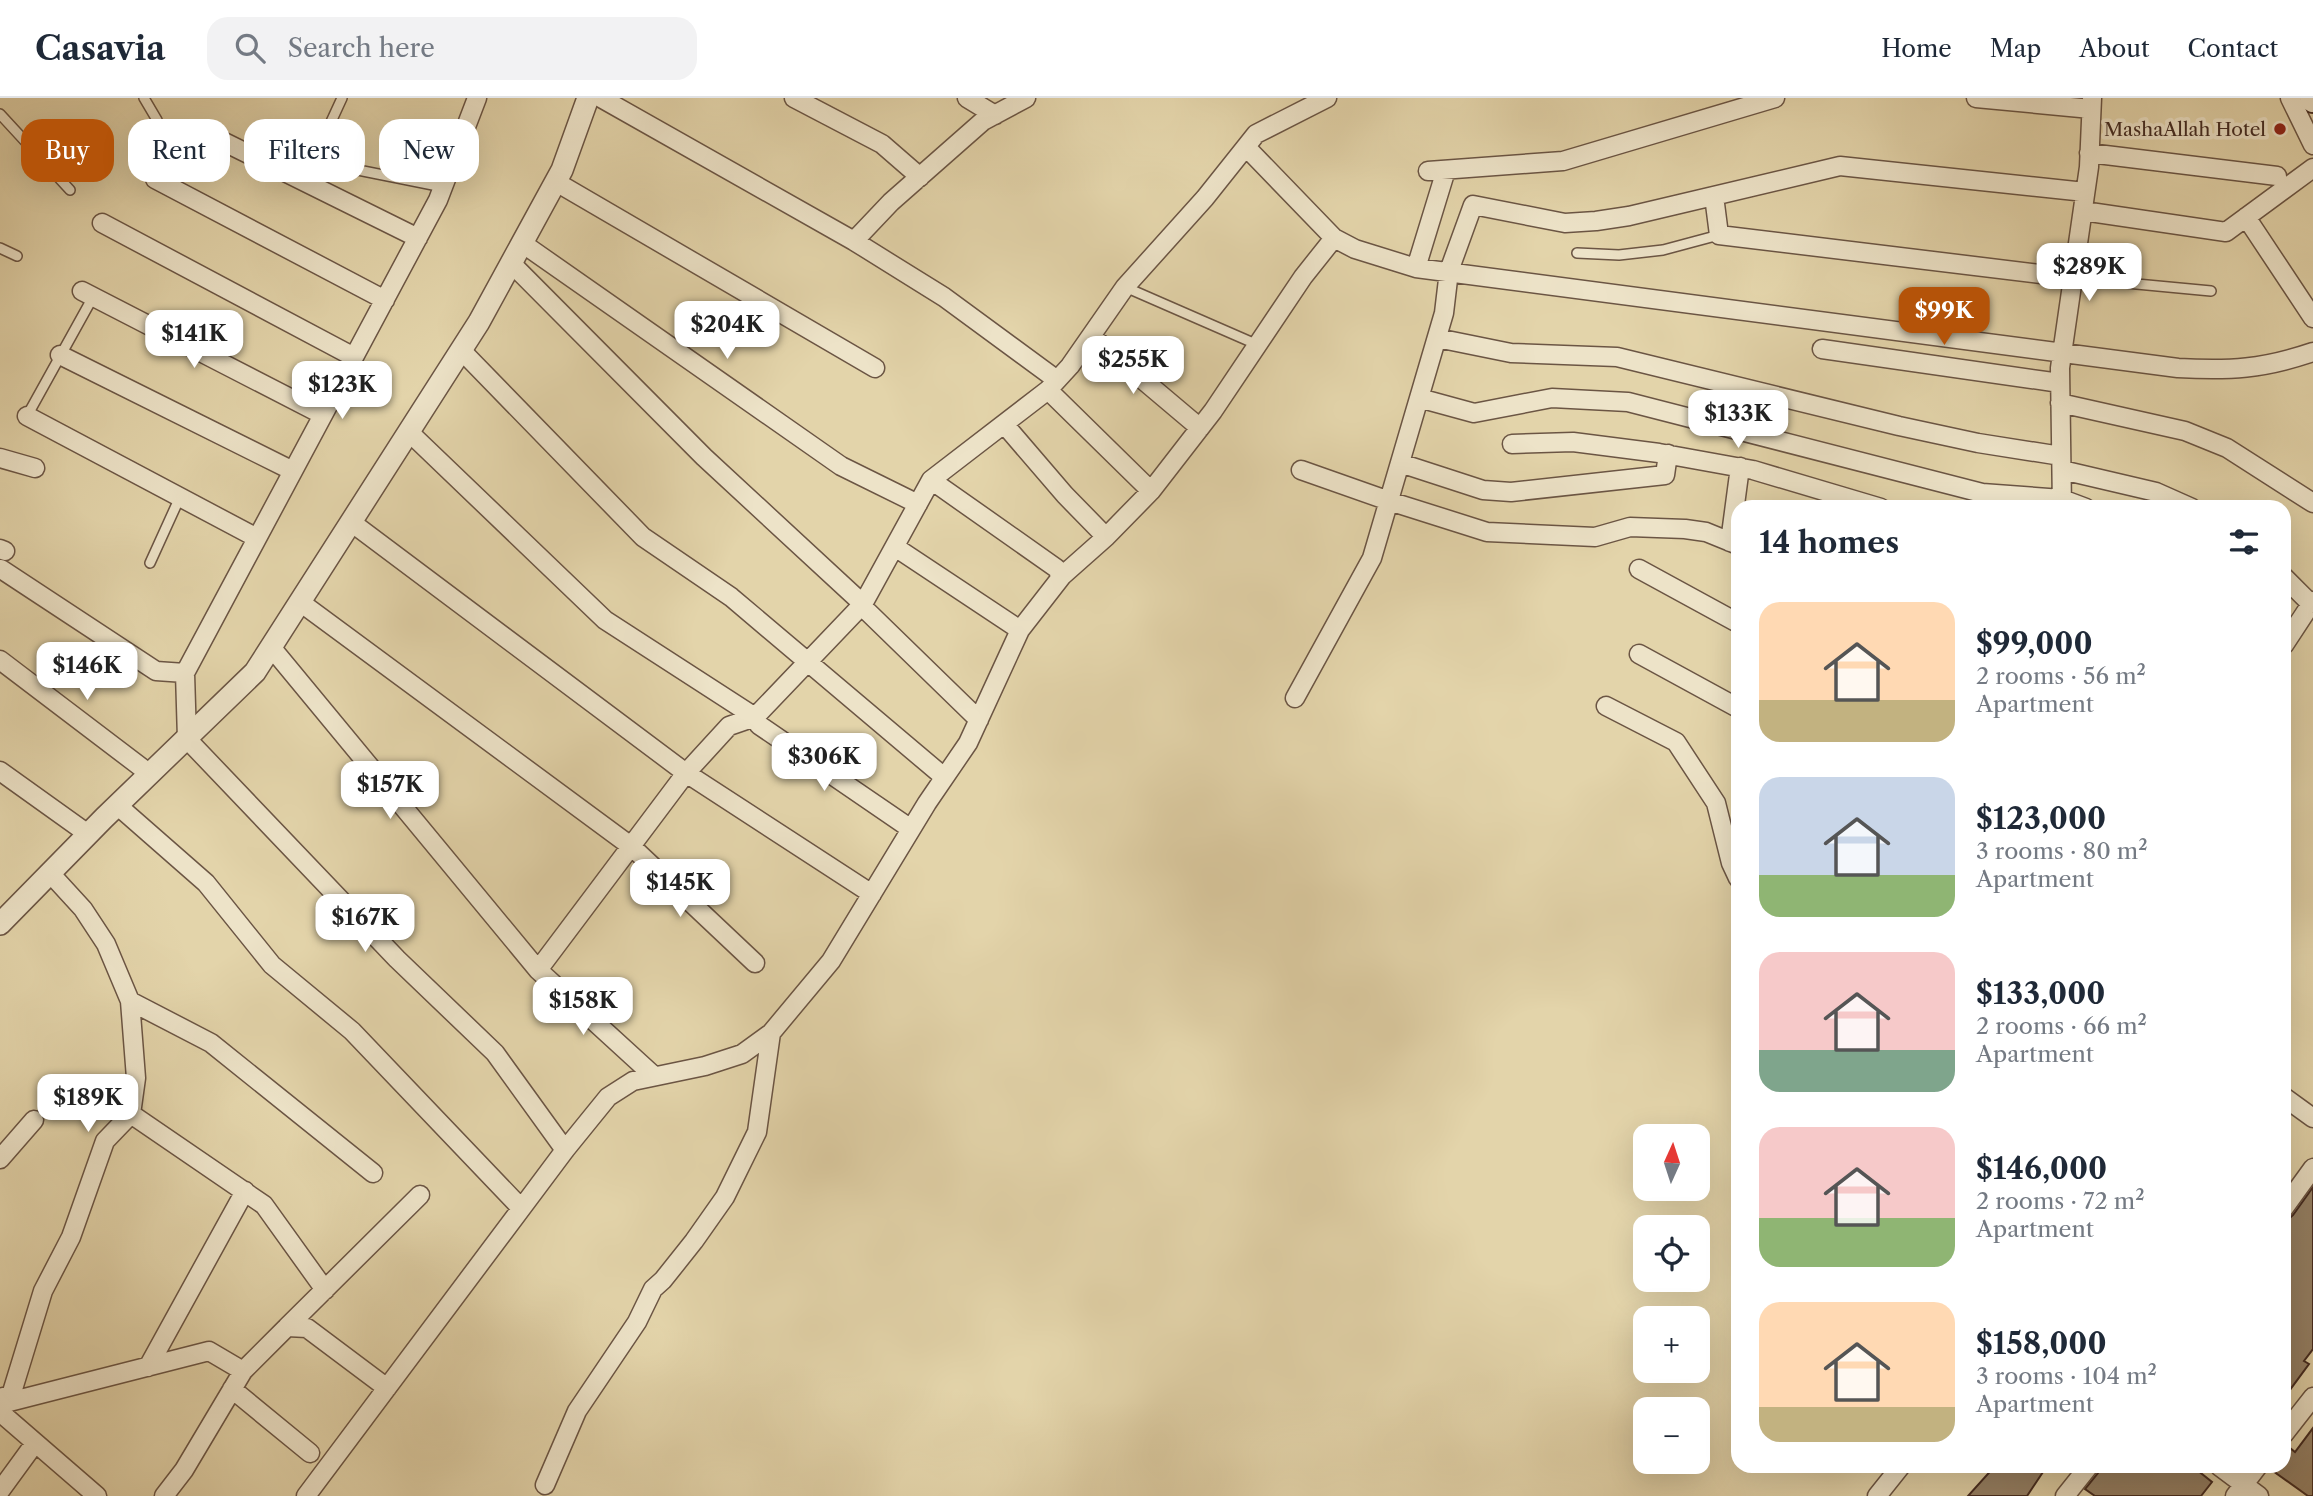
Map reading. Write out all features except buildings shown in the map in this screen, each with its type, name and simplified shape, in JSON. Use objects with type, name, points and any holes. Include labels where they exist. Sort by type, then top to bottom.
[{"type":"street","points":[[477,98],[443,187],[418,238],[185,673],[187,739],[397,959],[495,1053],[565,1150]]},
{"type":"street","points":[[0,924],[117,805],[255,672],[461,351],[562,170],[588,98]]},
{"type":"street","points":[[601,98],[854,241],[944,297],[1053,385],[1151,491]]},
{"type":"street","points":[[794,98],[882,144],[920,177]]},
{"type":"street","points":[[967,98],[995,115]]},
{"type":"street","points":[[854,241],[891,202],[984,121],[1026,98]]},
{"type":"street","points":[[538,970],[686,773],[729,726],[757,721],[806,662],[866,608],[931,480],[1053,385],[1125,287],[1205,198],[1256,134],[1327,98]]},
{"type":"street","points":[[1416,268],[1437,171],[1563,161],[1775,98]]},
{"type":"street","points":[[1976,98],[2092,104],[2090,153],[2062,354],[2062,500]]},
{"type":"street","points":[[2290,98],[2313,145]]},
{"type":"street","points":[[1246,147],[1334,239],[1355,249],[1416,268],[2178,368],[2225,371],[2278,364],[2313,352]]},
{"type":"street","points":[[2090,153],[2277,176]]},
{"type":"street","points":[[1295,698],[1372,558],[1444,313],[1449,271],[1473,205],[1564,223],[1585,222],[1629,216],[1840,166],[2085,192]]},
{"type":"street","points":[[2083,211],[2226,232],[2313,168]]},
{"type":"street","points":[[556,181],[875,368]]},
{"type":"street","points":[[161,182],[385,300]]},
{"type":"street","points":[[304,182],[418,238]]},
{"type":"street","points":[[1714,196],[1719,234],[2073,278]]},
{"type":"street","points":[[2246,217],[2313,318]]},
{"type":"street","points":[[102,223],[354,357]]},
{"type":"street","points":[[306,1496],[565,1150],[608,1097],[633,1081],[705,1066],[742,1054],[771,1033],[831,961],[911,829],[968,743],[1020,630],[1062,576],[1106,537],[1151,491],[1200,428],[1303,278],[1334,239]]},
{"type":"street","points":[[522,243],[841,466],[918,504]]},
{"type":"street","points":[[511,263],[704,457],[866,608],[979,720]]},
{"type":"street","points":[[87,294],[323,415]]},
{"type":"street","points":[[1091,336],[1200,428]]},
{"type":"street","points":[[1437,338],[1511,352],[1617,357],[2062,463],[2174,500]]},
{"type":"street","points":[[1822,349],[2060,383]]},
{"type":"street","points":[[461,351],[643,537],[732,597],[944,777]]},
{"type":"street","points":[[60,355],[293,471]]},
{"type":"street","points":[[1419,398],[1474,413],[1552,398],[1628,402],[1982,493],[2038,500]]},
{"type":"street","points":[[2060,402],[2185,431],[2227,448],[2313,503]]},
{"type":"street","points":[[27,416],[257,538]]},
{"type":"street","points":[[1004,424],[1065,495],[1106,537]]},
{"type":"street","points":[[409,432],[605,620],[757,721],[911,829]]},
{"type":"street","points":[[1511,444],[1573,442],[1668,454],[1740,467],[1853,500]]},
{"type":"street","points":[[1400,463],[1483,490],[1511,492],[1665,475],[1668,454]]},
{"type":"street","points":[[0,458],[35,468]]},
{"type":"street","points":[[1740,467],[1740,500]]},
{"type":"street","points":[[1301,470],[1487,532],[1595,537],[1630,527],[1685,529],[1706,532],[1731,542]]},
{"type":"street","points":[[931,480],[1056,568],[1062,576]]},
{"type":"street","points":[[351,522],[686,773],[872,894]]},
{"type":"street","points":[[895,547],[1020,630]]},
{"type":"street","points":[[2,556],[156,671],[185,673]]},
{"type":"street","points":[[1639,569],[1731,619]]},
{"type":"street","points":[[2291,584],[2312,603]]},
{"type":"street","points":[[2291,594],[2312,603]]},
{"type":"street","points":[[300,602],[632,847],[755,963]]},
{"type":"street","points":[[2291,634],[2312,603]]},
{"type":"street","points":[[271,647],[538,970],[654,1076]]},
{"type":"street","points":[[1639,654],[1731,704]]},
{"type":"street","points":[[0,660],[150,774]]},
{"type":"street","points":[[1606,706],[1676,742],[1716,803],[1731,863]]},
{"type":"street","points":[[0,771],[88,834]]},
{"type":"street","points":[[117,805],[206,883],[272,965],[352,1031],[521,1209]]},
{"type":"street","points":[[2,1404],[43,1291],[71,1237],[105,1141],[131,1114],[136,1077],[130,1001],[106,944],[83,908],[50,873]]},
{"type":"street","points":[[130,1001],[211,1043],[373,1173]]},
{"type":"street","points":[[545,1485],[577,1411],[637,1322],[653,1289],[694,1241],[730,1186],[757,1132],[771,1033]]},
{"type":"street","points":[[2291,1102],[2313,1118]]},
{"type":"street","points":[[131,1114],[264,1205],[325,1290]]},
{"type":"street","points":[[0,1159],[33,1120]]},
{"type":"street","points":[[2291,1198],[2313,1168]]},
{"type":"street","points":[[148,1367],[245,1191]]},
{"type":"street","points":[[164,1496],[184,1470],[243,1371],[420,1195]]},
{"type":"street","points":[[287,1327],[307,1328],[387,1388]]},
{"type":"street","points":[[2,1404],[209,1351],[243,1371]]},
{"type":"street","points":[[232,1389],[310,1452]]},
{"type":"street","points":[[2291,1425],[2313,1397]]},
{"type":"street","points":[[2,1404],[35,1443],[97,1496]]},
{"type":"street","points":[[4,1492],[35,1443]]},
{"type":"street","points":[[1877,1496],[1895,1473]]},
{"type":"street","points":[[2065,1496],[2083,1473]]},
{"type":"street","points":[[2225,1473],[2239,1490],[2259,1496]]},
{"type":"street","points":[[2239,1490],[2252,1473]]},
{"type":"lane","points":[[144,98],[156,119]]},
{"type":"lane","points":[[332,119],[342,98]]},
{"type":"lane","points":[[0,114],[70,190]]},
{"type":"lane","points":[[365,171],[443,187]]},
{"type":"lane","points":[[1577,253],[1619,255],[1664,250],[1719,234]]},
{"type":"lane","points":[[0,248],[17,256]]},
{"type":"lane","points":[[2073,278],[2211,291]]},
{"type":"lane","points":[[1125,287],[1258,345]]},
{"type":"lane","points":[[27,416],[60,355],[87,294]]},
{"type":"lane","points":[[150,563],[180,497]]},
{"type":"place","name":"MashaAllah Hotel","points":[[2280,129]]}]
